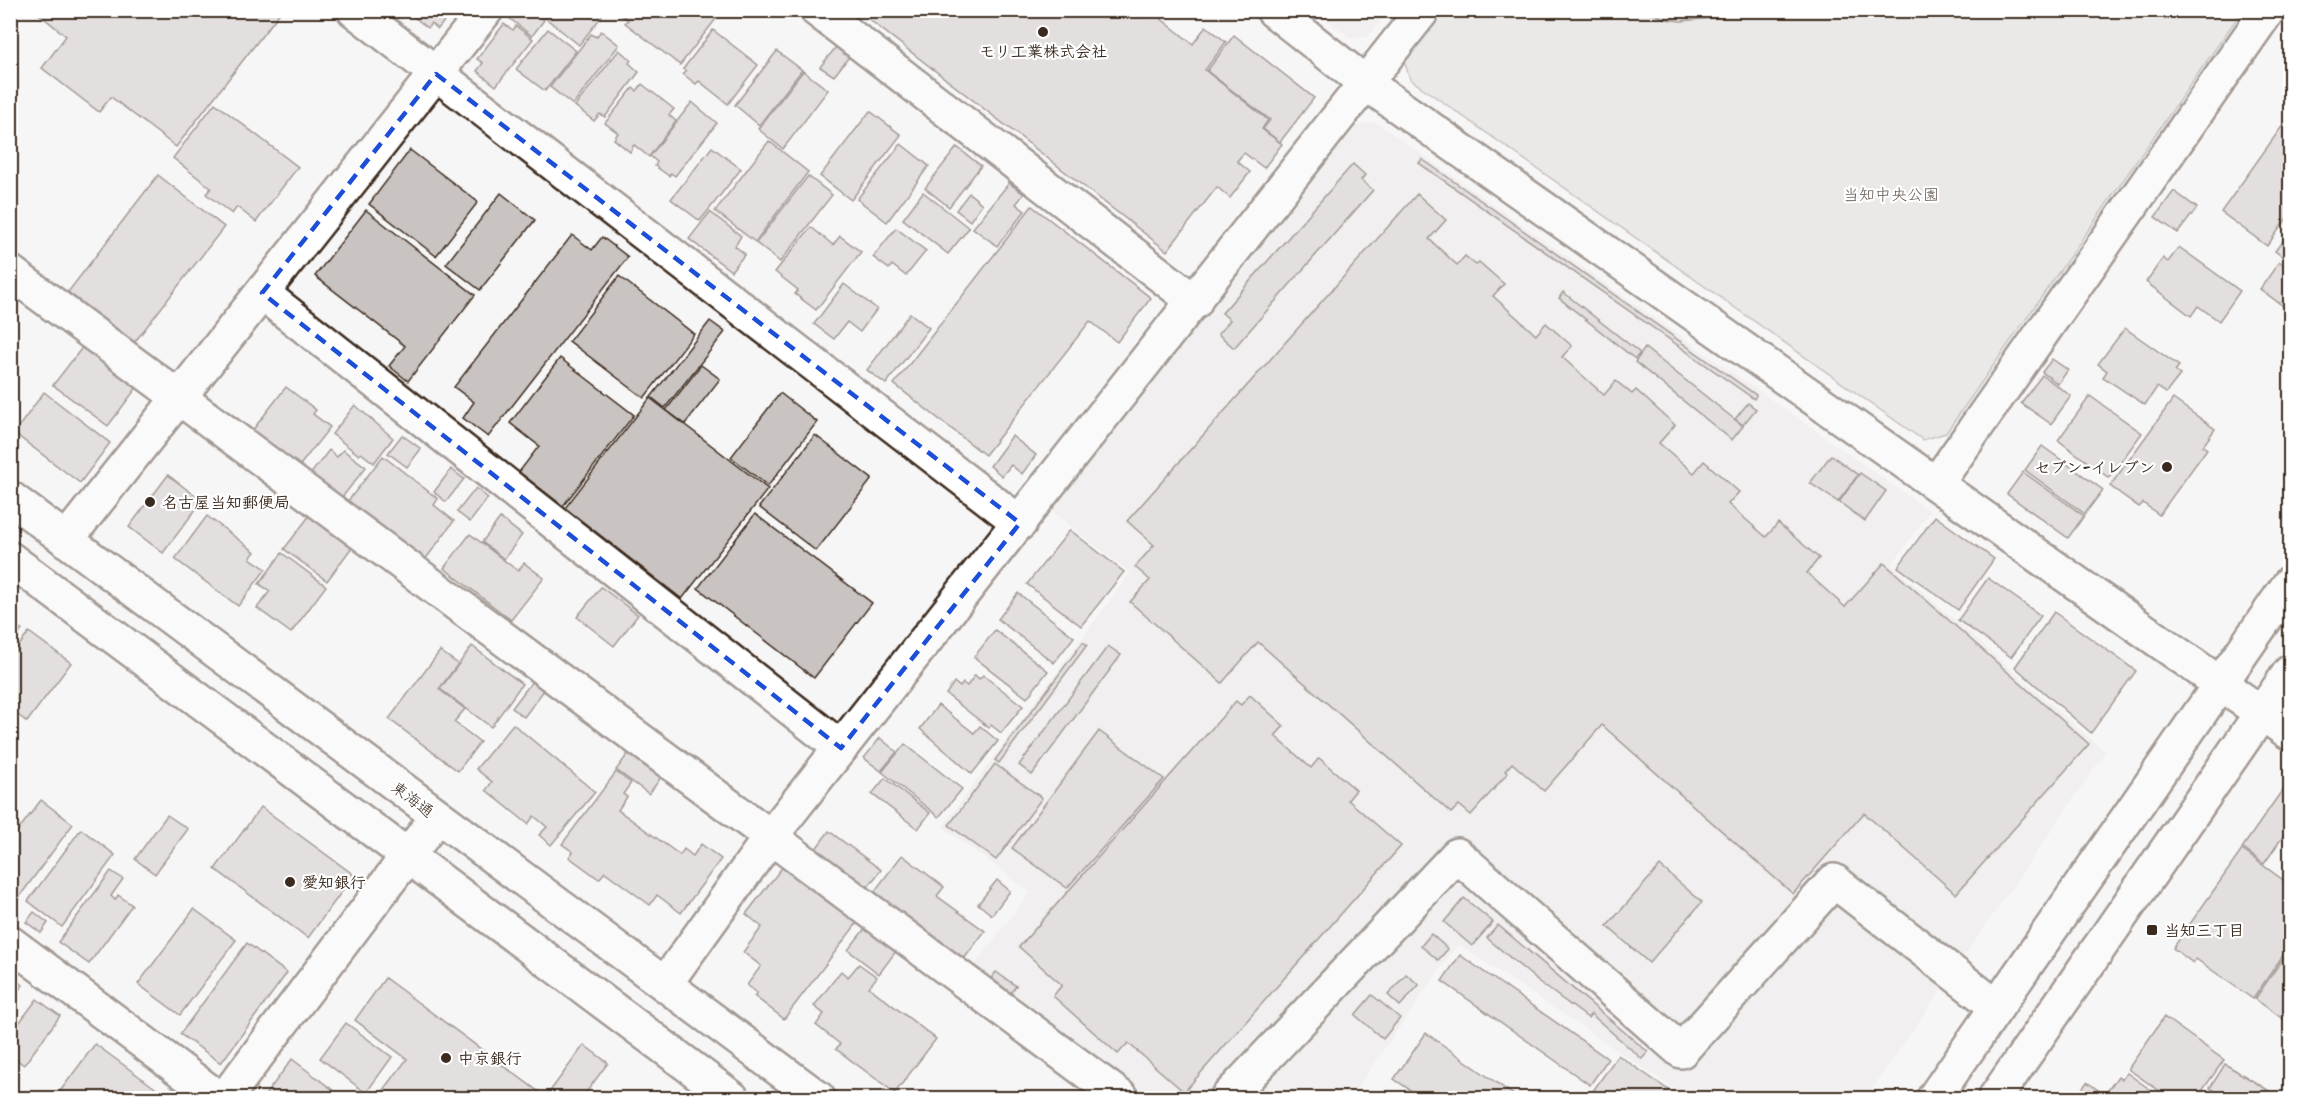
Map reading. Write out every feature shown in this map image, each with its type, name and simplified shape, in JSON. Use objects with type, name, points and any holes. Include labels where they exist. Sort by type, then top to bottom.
[{"type":"street","points":[[354,10],[1020,524]]},
{"type":"street","points":[[66,540],[486,10]]},
{"type":"street","points":[[817,10],[1195,302]]},
{"type":"street","points":[[1273,10],[1364,82],[2221,682],[2290,733]]},
{"type":"street","points":[[665,984],[771,836],[1020,524],[1364,82],[1423,10]]},
{"type":"street","points":[[1937,483],[2268,10]]},
{"type":"street","points":[[10,272],[1122,1098]]},
{"type":"street","points":[[262,293],[841,748]]},
{"type":"street","name":"東海通","points":[[10,498],[818,1098]]},
{"type":"street","points":[[10,559],[732,1098]]},
{"type":"street","points":[[1934,1098],[2290,583]]},
{"type":"street","points":[[1995,1098],[2290,672]]},
{"type":"street","points":[[225,1098],[437,817]]},
{"type":"street","points":[[1227,1098],[1457,855],[1681,1052],[1834,881],[1997,1007]]},
{"type":"street","points":[[10,943],[218,1098]]},
{"type":"highlighted area","points":[[436,74],[1020,523],[841,748],[262,293]]},
{"type":"shaded area","points":[[1315,11],[1388,11],[1368,37],[1349,37]]},
{"type":"shaded area","points":[[1376,122],[1930,511],[1892,565],[2106,752],[1866,1098],[1688,1098],[1458,944],[1350,1098],[1140,1098],[970,971],[1030,892],[942,827],[1130,573],[1052,511],[1354,126]]},
{"type":"green space","name":"当知中央公園","points":[[1444,11],[2242,11],[1946,433],[1923,440],[1410,79],[1404,61]]},
{"type":"building","points":[[34,10],[282,10],[176,147],[111,97],[99,112],[42,68],[66,36]]},
{"type":"building","points":[[412,10],[453,10],[438,29],[431,23],[428,28],[410,14]]},
{"type":"building","points":[[516,10],[532,10],[544,20],[532,36],[509,18]]},
{"type":"building","points":[[540,10],[594,10],[602,16],[579,45],[538,12]]},
{"type":"building","points":[[615,10],[723,10],[680,65],[625,23],[628,20]]},
{"type":"building","points":[[857,10],[1127,10],[1137,18],[1143,10],[1150,10],[1193,44],[1206,26],[1226,42],[1205,70],[1268,120],[1262,129],[1282,144],[1264,168],[1244,153],[1237,161],[1250,172],[1230,198],[1217,187],[1167,251]]},
{"type":"building","points":[[1645,10],[1731,10],[1712,18],[1681,21],[1666,19]]},
{"type":"building","points":[[504,24],[513,30],[516,26],[533,39],[496,86],[477,71],[483,63],[477,59]]},
{"type":"building","points":[[548,29],[576,51],[545,91],[516,69]]},
{"type":"building","points":[[713,30],[758,65],[728,104],[699,81],[696,84],[683,74],[686,71],[683,69]]},
{"type":"building","points":[[601,31],[619,45],[573,105],[550,87],[591,34],[596,37]]},
{"type":"building","points":[[1234,35],[1314,98],[1280,142],[1263,129],[1270,120],[1207,71]]},
{"type":"building","points":[[836,47],[849,57],[834,76],[820,67]]},
{"type":"building","points":[[619,50],[631,60],[629,63],[639,72],[605,117],[600,114],[594,121],[575,106]]},
{"type":"building","points":[[777,51],[802,70],[759,125],[735,105]]},
{"type":"building","points":[[803,71],[828,90],[783,149],[758,129]]},
{"type":"building","points":[[642,84],[674,109],[669,115],[676,121],[649,157],[634,145],[630,152],[614,139],[618,133],[605,123],[633,88],[637,91]]},
{"type":"building","points":[[692,102],[717,123],[675,176],[671,173],[669,176],[655,166],[657,162],[650,156]]},
{"type":"building","points":[[215,103],[298,167],[256,222],[237,207],[232,214],[206,194],[211,188],[173,158]]},
{"type":"building","points":[[870,111],[901,135],[851,200],[820,176]]},
{"type":"building","points":[[2290,115],[2290,214],[2267,246],[2221,212]]},
{"type":"building","points":[[769,141],[808,172],[755,242],[715,211]]},
{"type":"building","points":[[901,144],[929,166],[887,222],[857,199]]},
{"type":"building","points":[[712,147],[741,169],[700,221],[671,199]]},
{"type":"building","points":[[957,147],[981,166],[949,207],[925,188]]},
{"type":"building","points":[[410,150],[478,202],[436,256],[369,204]]},
{"type":"building","points":[[1422,159],[1756,395],[1754,399],[1419,163]]},
{"type":"building","points":[[1353,164],[1365,175],[1361,180],[1373,190],[1234,348],[1218,334],[1230,320],[1222,313]]},
{"type":"building","points":[[158,175],[224,227],[134,343],[68,292]]},
{"type":"building","points":[[808,176],[832,195],[780,262],[756,243]]},
{"type":"building","points":[[1009,183],[1024,194],[1016,204],[1025,211],[997,246],[973,228]]},
{"type":"building","points":[[2174,191],[2197,208],[2178,233],[2155,217]]},
{"type":"building","points":[[923,192],[969,228],[948,254],[903,219]]},
{"type":"building","points":[[501,193],[535,220],[480,290],[446,264]]},
{"type":"building","points":[[969,193],[982,204],[970,221],[956,210]]},
{"type":"building","points":[[1417,194],[1446,220],[1429,239],[1457,265],[1465,256],[1476,265],[1479,262],[1504,284],[1493,296],[1536,335],[1546,323],[1572,346],[1562,357],[1604,395],[1616,381],[1632,394],[1636,390],[1675,425],[1659,443],[1694,473],[1704,461],[1739,492],[1728,504],[1766,537],[1778,523],[1819,558],[1807,573],[1845,607],[1884,563],[2089,744],[1956,894],[1864,813],[1793,894],[1602,725],[1544,791],[1512,763],[1505,771],[1508,773],[1471,815],[1459,805],[1451,813],[1258,642],[1222,683],[1130,602],[1150,580],[1135,567],[1154,545],[1127,521]]},
{"type":"building","points":[[1032,206],[1151,298],[1117,342],[1090,321],[985,455],[894,384]]},
{"type":"building","points":[[366,210],[475,295],[408,381],[389,366],[405,346],[315,276]]},
{"type":"building","points":[[710,212],[741,236],[735,246],[745,254],[731,271],[689,239]]},
{"type":"building","points":[[811,227],[833,245],[840,236],[861,252],[816,310],[795,294],[798,290],[775,272]]},
{"type":"building","points":[[896,228],[926,251],[906,276],[892,265],[889,269],[873,257]]},
{"type":"building","points":[[2290,231],[2290,262],[2275,251]]},
{"type":"building","points":[[572,235],[592,250],[602,237],[628,257],[488,437],[463,418],[474,402],[454,387]]},
{"type":"building","points":[[2179,247],[2240,291],[2219,321],[2198,306],[2191,316],[2146,282],[2163,258],[2168,262]]},
{"type":"building","points":[[2279,262],[2290,270],[2290,311],[2260,289]]},
{"type":"building","points":[[619,276],[694,334],[644,398],[569,341]]},
{"type":"building","points":[[844,284],[877,309],[860,332],[847,322],[834,339],[814,324]]},
{"type":"building","points":[[1563,292],[1640,353],[1635,359],[1559,298]]},
{"type":"building","points":[[910,313],[929,328],[886,384],[867,370]]},
{"type":"building","points":[[710,321],[725,332],[665,408],[651,397]]},
{"type":"building","points":[[2125,328],[2179,366],[2175,371],[2180,375],[2166,393],[2157,387],[2145,405],[2103,377],[2107,371],[2098,364]]},
{"type":"building","points":[[84,345],[138,386],[108,426],[53,385]]},
{"type":"building","points":[[1645,348],[1743,426],[1732,440],[1635,362]]},
{"type":"building","points":[[560,358],[634,415],[563,506],[519,472],[539,446],[510,423]]},
{"type":"building","points":[[2052,359],[2068,370],[2058,384],[2042,372]]},
{"type":"building","points":[[701,365],[720,379],[685,424],[666,410]]},
{"type":"building","points":[[2042,375],[2071,396],[2051,424],[2021,403]]},
{"type":"building","points":[[286,387],[316,410],[313,414],[330,427],[297,469],[252,431]]},
{"type":"building","points":[[44,392],[110,443],[80,483],[14,433]]},
{"type":"building","points":[[780,393],[817,422],[768,486],[731,457]]},
{"type":"building","points":[[2090,396],[2142,433],[2109,478],[2058,440]]},
{"type":"building","points":[[650,398],[768,489],[682,599],[565,508]]},
{"type":"building","points":[[2173,399],[2215,429],[2203,446],[2207,449],[2159,515],[2143,503],[2139,507],[2110,486]]},
{"type":"building","points":[[1748,403],[1756,409],[1743,425],[1735,419]]},
{"type":"building","points":[[355,405],[393,438],[374,463],[361,453],[359,455],[332,434]]},
{"type":"building","points":[[402,435],[421,449],[407,467],[388,453]]},
{"type":"building","points":[[815,435],[872,479],[816,551],[759,507]]},
{"type":"building","points":[[1012,436],[1036,455],[1022,474],[1011,465],[1002,476],[990,466]]},
{"type":"building","points":[[2042,446],[2103,490],[2085,514],[2025,470]]},
{"type":"building","points":[[329,450],[337,457],[343,450],[366,467],[340,500],[309,476]]},
{"type":"building","points":[[1831,455],[1858,475],[1838,502],[1810,483]]},
{"type":"building","points":[[383,456],[438,499],[434,505],[454,521],[425,560],[348,501]]},
{"type":"building","points":[[451,469],[464,479],[446,502],[434,492]]},
{"type":"building","points":[[2023,472],[2084,516],[2068,538],[2007,494]]},
{"type":"building","points":[[1860,473],[1886,491],[1865,521],[1839,502]]},
{"type":"building","points":[[168,475],[202,501],[163,553],[129,527]]},
{"type":"building","points":[[476,488],[488,498],[470,522],[457,512]]},
{"type":"building","points":[[755,514],[872,603],[814,678],[698,588]]},
{"type":"building","points":[[310,515],[355,543],[327,581],[284,549]]},
{"type":"building","points":[[207,516],[255,552],[250,558],[266,569],[238,606],[175,559]]},
{"type":"building","points":[[1935,516],[1994,559],[1958,610],[1898,567]]},
{"type":"building","points":[[500,518],[522,535],[504,559],[482,542]]},
{"type":"building","points":[[1070,530],[1124,572],[1081,626],[1027,584]]},
{"type":"building","points":[[470,534],[518,571],[524,563],[544,578],[511,620],[444,568]]},
{"type":"building","points":[[282,553],[326,586],[291,633],[257,608],[270,591],[259,584]]},
{"type":"building","points":[[1988,578],[2041,616],[2011,657],[1958,620]]},
{"type":"building","points":[[601,587],[638,615],[614,646],[577,617]]},
{"type":"building","points":[[1018,593],[1074,637],[1054,663],[998,619]]},
{"type":"building","points":[[2054,612],[2136,671],[2091,733],[2015,667]]},
{"type":"building","points":[[12,623],[22,630],[10,645],[10,625]]},
{"type":"building","points":[[995,630],[1048,671],[1027,698],[974,657]]},
{"type":"building","points":[[29,632],[71,663],[27,722],[14,712],[10,717],[10,658]]},
{"type":"building","points":[[1083,642],[1087,645],[999,763],[995,760]]},
{"type":"building","points":[[472,646],[522,684],[491,727],[440,689]]},
{"type":"building","points":[[1108,646],[1121,655],[1032,775],[1019,765]]},
{"type":"building","points":[[440,651],[458,664],[439,689],[465,709],[454,722],[480,742],[458,771],[389,719]]},
{"type":"building","points":[[975,675],[979,679],[983,675],[1023,706],[1001,733],[991,725],[989,728],[946,694],[954,682],[960,687],[963,683],[967,686]]},
{"type":"building","points":[[536,676],[548,685],[524,717],[512,708]]},
{"type":"building","points":[[1250,695],[1284,726],[1275,736],[1311,768],[1319,758],[1356,790],[1348,800],[1401,846],[1184,1092],[1128,1043],[1118,1054],[1053,996],[1062,985],[1019,947],[1236,701],[1241,705]]},
{"type":"building","points":[[938,705],[974,733],[980,726],[998,741],[972,774],[920,729]]},
{"type":"building","points":[[513,724],[595,792],[551,845],[539,835],[547,827],[534,816],[528,824],[486,790],[492,782],[476,769]]},
{"type":"building","points":[[1099,731],[1164,779],[1067,888],[1012,848]]},
{"type":"building","points":[[880,738],[897,752],[881,771],[864,758]]},
{"type":"building","points":[[905,744],[962,789],[939,817],[882,772]]},
{"type":"building","points":[[633,747],[665,772],[649,794],[616,770]]},
{"type":"building","points":[[995,764],[1042,798],[996,860],[949,825]]},
{"type":"building","points":[[616,772],[631,783],[623,794],[627,797],[618,810],[680,855],[684,849],[693,856],[701,844],[721,859],[681,913],[657,895],[650,905],[605,872],[599,879],[569,857],[573,852],[562,844]]},
{"type":"building","points":[[885,778],[930,813],[918,829],[872,794]]},
{"type":"building","points":[[2290,779],[2290,826],[2264,864],[2242,848]]},
{"type":"building","points":[[41,800],[73,824],[14,904],[10,902],[10,841]]},
{"type":"building","points":[[261,807],[354,875],[308,938],[215,869]]},
{"type":"building","points":[[167,815],[188,829],[155,874],[135,859]]},
{"type":"building","points":[[81,829],[115,855],[62,927],[28,901]]},
{"type":"building","points":[[829,831],[881,870],[864,892],[812,854]]},
{"type":"building","points":[[2242,850],[2290,885],[2290,945],[2253,999],[2196,959],[2193,963],[2173,948]]},
{"type":"building","points":[[902,855],[944,887],[937,896],[985,931],[961,963],[871,896]]},
{"type":"building","points":[[784,865],[858,922],[784,1019],[754,996],[757,993],[747,985],[761,966],[743,952],[762,927],[746,914]]},
{"type":"building","points":[[1660,866],[1702,902],[1649,963],[1607,926]]},
{"type":"building","points":[[111,871],[123,879],[111,896],[115,900],[118,895],[132,905],[89,964],[58,942]]},
{"type":"building","points":[[997,880],[1010,891],[992,915],[978,904]]},
{"type":"building","points":[[1464,898],[1493,922],[1472,946],[1444,922]]},
{"type":"building","points":[[194,909],[236,940],[180,1015],[138,984]]},
{"type":"building","points":[[34,912],[48,923],[41,933],[26,922]]},
{"type":"building","points":[[1498,925],[1648,1052],[1642,1059],[1591,1014],[1588,1018],[1539,982],[1487,938]]},
{"type":"building","points":[[867,926],[897,950],[879,974],[848,950]]},
{"type":"building","points":[[1431,934],[1448,949],[1438,960],[1421,946]]},
{"type":"building","points":[[247,943],[287,973],[221,1063],[180,1034]]},
{"type":"building","points":[[2290,948],[2290,1024],[2255,999]]},
{"type":"building","points":[[1460,955],[1608,1059],[1590,1085],[1442,981]]},
{"type":"building","points":[[859,964],[877,977],[869,987],[936,1039],[895,1093],[836,1049],[840,1044],[816,1025],[824,1014],[814,1006],[841,971],[848,977]]},
{"type":"building","points":[[996,972],[1016,986],[1009,995],[989,981]]},
{"type":"building","points":[[1406,974],[1419,985],[1400,1006],[1388,995]]},
{"type":"building","points":[[10,977],[23,985],[10,1002]]},
{"type":"building","points":[[385,978],[539,1092],[534,1098],[378,1098],[407,1059],[355,1020]]},
{"type":"building","points":[[1372,995],[1400,1018],[1383,1039],[1355,1015]]},
{"type":"building","points":[[37,999],[60,1016],[24,1065],[10,1055],[10,1035]]},
{"type":"building","points":[[2164,1017],[2224,1060],[2197,1098],[2170,1098],[2128,1069]]},
{"type":"building","points":[[346,1023],[392,1057],[366,1093],[320,1058]]},
{"type":"building","points":[[1426,1033],[1518,1098],[1413,1098],[1416,1094],[1394,1079]]},
{"type":"building","points":[[95,1044],[166,1096],[164,1098],[55,1098]]},
{"type":"building","points":[[584,1045],[608,1063],[582,1098],[545,1098]]},
{"type":"building","points":[[1618,1055],[1680,1098],[1588,1098]]},
{"type":"building","points":[[292,1059],[333,1090],[326,1098],[263,1098]]},
{"type":"building","points":[[2225,1064],[2281,1098],[2227,1098],[2210,1088]]},
{"type":"building","points":[[2127,1073],[2162,1098],[2109,1098],[2106,1093],[2118,1076],[2122,1079]]},
{"type":"building","points":[[2087,1082],[2102,1093],[2098,1098],[2082,1089]]},
{"type":"place","name":"モリ工業株式会社","points":[[1043,32]]},
{"type":"place","name":"セブン-イレブン","points":[[2167,467]]},
{"type":"place","name":"名古屋当知郵便局","points":[[150,502]]},
{"type":"place","name":"愛知銀行","points":[[290,882]]},
{"type":"place","name":"当知三丁目","points":[[2152,930]]},
{"type":"place","name":"中京銀行","points":[[446,1058]]}]
